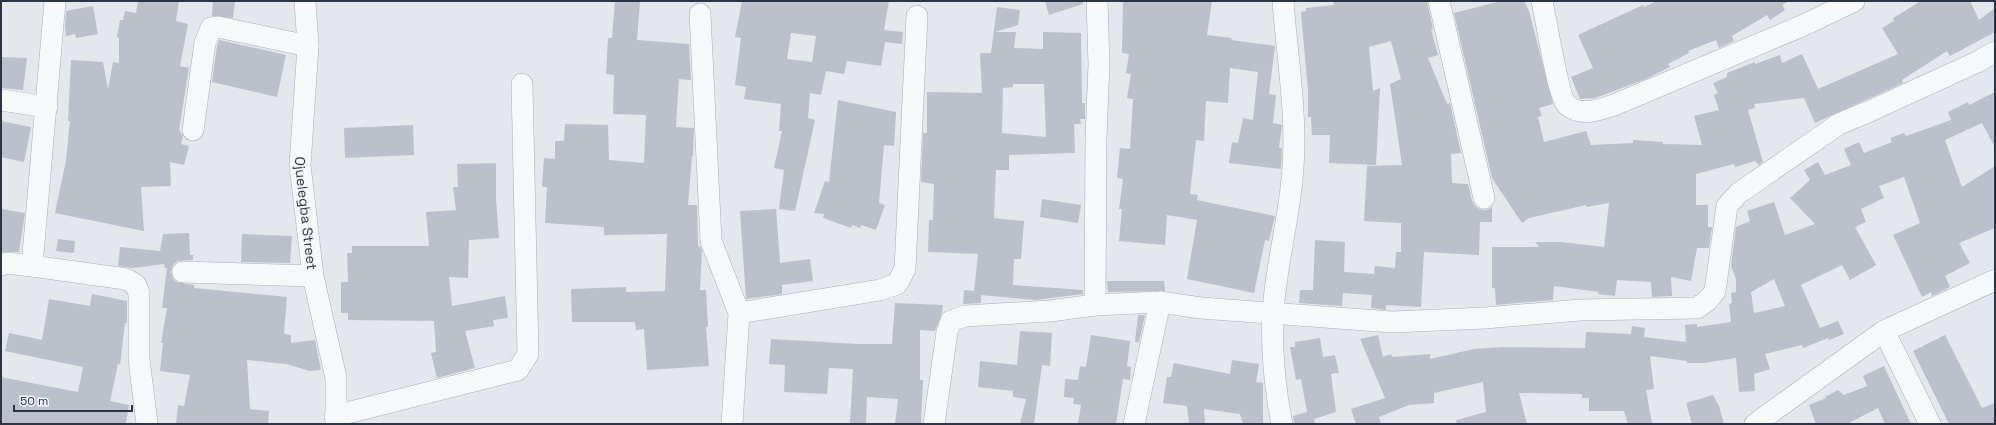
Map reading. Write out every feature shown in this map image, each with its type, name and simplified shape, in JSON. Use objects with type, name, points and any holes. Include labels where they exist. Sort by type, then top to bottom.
[{"type":"street","points":[[32,266],[55,1]]},
{"type":"street","name":"Ojuelegba Street","points":[[305,1],[308,46],[300,165],[313,276],[336,378],[336,420]]},
{"type":"street","points":[[1095,305],[1096,138],[1099,64],[1096,1]]},
{"type":"street","points":[[1282,424],[1276,393],[1273,313],[1293,168],[1294,113],[1286,54],[1283,1]]},
{"type":"street","points":[[1439,1],[1484,198]]},
{"type":"street","points":[[1542,1],[1560,89],[1566,104],[1578,111],[1595,111],[1614,104],[1804,25],[1854,1]]},
{"type":"street","points":[[700,14],[711,241],[739,313],[732,424]]},
{"type":"street","points":[[739,313],[880,290],[897,284],[906,269],[909,156],[917,16]]},
{"type":"street","points":[[193,130],[206,43],[211,28],[218,27],[308,46]]},
{"type":"street","points":[[934,424],[947,332],[952,321],[965,316],[1050,311],[1095,305],[1160,302],[1201,308],[1392,322],[1485,318],[1580,310],[1697,308],[1708,300],[1715,291],[1727,206],[1739,193],[1839,124],[1913,92],[1995,52]]},
{"type":"street","points":[[336,420],[518,370],[528,354],[522,84]]},
{"type":"street","points":[[1,100],[47,107]]},
{"type":"street","points":[[1,265],[7,263],[126,279],[136,285],[139,294],[139,359],[147,424]]},
{"type":"street","points":[[183,272],[313,276]]},
{"type":"street","points":[[1755,424],[1884,331],[1995,280]]},
{"type":"street","points":[[1134,424],[1160,302]]},
{"type":"street","points":[[1884,331],[1930,424]]},
{"type":"building","points":[[138,1],[179,1],[176,21],[188,24],[180,66],[189,68],[179,130],[183,136],[181,144],[189,146],[184,165],[170,162],[171,186],[141,187],[144,231],[55,213],[66,160],[70,121],[68,121],[71,60],[103,62],[108,89],[113,62],[119,63],[119,38],[117,37],[120,20],[123,20],[125,11],[136,13]]},
{"type":"building","points":[[213,1],[235,1],[233,18],[212,16]]},
{"type":"building","points":[[615,1],[640,1],[637,40],[689,44],[691,80],[679,79],[676,127],[694,128],[688,205],[697,205],[698,246],[700,246],[702,250],[700,290],[706,290],[708,327],[706,327],[709,366],[647,370],[644,329],[636,330],[635,322],[572,322],[571,289],[626,287],[626,292],[665,291],[667,234],[604,235],[604,227],[545,223],[547,187],[543,187],[542,185],[544,158],[555,159],[555,141],[564,141],[565,124],[608,125],[609,160],[644,163],[646,115],[613,114],[614,75],[606,74],[608,38],[612,38]]},
{"type":"building","points":[[742,1],[889,1],[884,30],[903,32],[902,44],[885,42],[881,66],[847,61],[844,74],[826,71],[821,95],[810,93],[808,118],[815,120],[795,211],[779,209],[784,170],[774,168],[782,131],[779,131],[781,104],[744,99],[746,87],[735,85],[741,38],[735,37]],"holes":[[[791,33],[816,36],[812,62],[787,59]]]},
{"type":"building","points":[[1045,1],[1083,1],[1083,4],[1049,15]]},
{"type":"building","points":[[1123,1],[1212,1],[1207,35],[1275,46],[1269,94],[1276,95],[1273,123],[1282,125],[1279,148],[1282,148],[1281,169],[1229,163],[1232,142],[1238,143],[1243,118],[1253,120],[1258,72],[1230,68],[1228,103],[1206,101],[1204,141],[1196,140],[1190,194],[1198,195],[1197,200],[1275,216],[1269,241],[1265,240],[1254,293],[1187,279],[1197,220],[1167,215],[1165,245],[1119,241],[1122,209],[1119,209],[1123,179],[1117,178],[1120,148],[1130,149],[1133,99],[1127,98],[1131,74],[1126,73],[1129,54],[1122,53]]},
{"type":"building","points":[[1333,1],[1427,1],[1433,29],[1431,29],[1438,55],[1428,58],[1447,104],[1450,103],[1461,153],[1451,154],[1452,183],[1468,184],[1472,201],[1475,206],[1480,209],[1486,210],[1492,207],[1492,222],[1480,222],[1479,255],[1424,252],[1421,307],[1386,305],[1386,310],[1371,308],[1372,295],[1343,293],[1342,306],[1299,303],[1300,290],[1313,290],[1315,240],[1345,242],[1344,272],[1374,274],[1375,266],[1395,268],[1396,252],[1401,252],[1401,223],[1364,221],[1367,166],[1402,165],[1390,84],[1401,79],[1391,41],[1369,47],[1373,91],[1380,88],[1376,165],[1329,163],[1330,135],[1312,135],[1311,117],[1308,117],[1308,91],[1301,12],[1306,11],[1306,8],[1334,5]]},
{"type":"building","points":[[1501,1],[1524,1],[1529,11],[1553,104],[1539,108],[1542,116],[1538,117],[1544,142],[1586,131],[1591,145],[1633,143],[1633,140],[1663,142],[1663,144],[1702,145],[1694,116],[1719,110],[1714,95],[1718,93],[1713,83],[1727,77],[1727,73],[1755,62],[1755,64],[1780,55],[1782,63],[1802,54],[1818,89],[1898,54],[1882,28],[1894,21],[1893,18],[1921,1],[1970,1],[1979,20],[1995,8],[1995,32],[1950,56],[1947,51],[1902,80],[1903,83],[1815,123],[1804,98],[1754,104],[1755,108],[1748,110],[1763,162],[1759,165],[1755,161],[1735,167],[1734,164],[1696,174],[1696,205],[1708,205],[1708,227],[1712,227],[1709,248],[1697,248],[1691,281],[1671,277],[1672,296],[1652,297],[1651,282],[1617,280],[1615,296],[1598,294],[1599,292],[1554,286],[1553,300],[1496,305],[1495,288],[1492,288],[1492,247],[1539,247],[1535,242],[1561,242],[1604,247],[1609,203],[1586,207],[1586,205],[1529,218],[1522,223],[1492,178],[1454,13]]},
{"type":"building","points":[[1657,1],[1789,1],[1782,5],[1785,10],[1770,20],[1767,15],[1732,36],[1734,41],[1719,48],[1716,40],[1688,51],[1689,53],[1668,64],[1670,67],[1646,79],[1595,98],[1580,99],[1571,77],[1593,68],[1578,35],[1643,5],[1644,7]]},
{"type":"building","points":[[93,6],[98,34],[76,38],[75,34],[66,36],[66,11]]},
{"type":"building","points":[[997,7],[1020,10],[1018,25],[995,32],[1016,32],[1014,48],[1043,49],[1043,32],[1081,33],[1082,103],[1085,103],[1085,119],[1080,119],[1081,124],[1074,124],[1075,153],[1009,155],[1009,170],[996,170],[994,218],[1024,221],[1021,259],[1014,259],[1013,285],[1083,290],[1083,294],[1035,300],[981,295],[981,303],[963,304],[964,290],[974,291],[978,254],[928,252],[929,220],[933,220],[934,184],[921,182],[923,133],[927,133],[927,92],[982,93],[980,53],[991,53]],"holes":[[[1013,84],[1044,84],[1046,137],[1002,133],[1003,88],[1013,87]]]},
{"type":"building","points":[[219,40],[286,55],[277,97],[212,82]]},
{"type":"building","points":[[1,57],[27,58],[23,90],[1,88]]},
{"type":"building","points":[[1995,92],[1995,147],[1982,123],[1945,140],[1962,187],[1995,166],[1995,228],[1959,243],[1970,263],[1945,276],[1950,287],[1932,296],[1931,292],[1922,297],[1893,235],[1920,223],[1904,177],[1879,186],[1884,198],[1861,209],[1866,222],[1855,227],[1876,265],[1850,280],[1842,265],[1801,285],[1820,328],[1838,321],[1844,334],[1829,340],[1828,338],[1803,348],[1802,345],[1765,354],[1770,369],[1754,374],[1755,391],[1739,392],[1736,358],[1704,363],[1687,363],[1687,361],[1650,356],[1654,389],[1646,390],[1652,424],[1628,424],[1624,411],[1589,411],[1589,398],[1582,398],[1582,394],[1519,393],[1527,424],[1457,424],[1456,420],[1486,412],[1483,382],[1434,393],[1434,403],[1409,405],[1379,417],[1381,424],[1356,424],[1351,409],[1385,398],[1360,339],[1378,335],[1383,357],[1391,354],[1392,357],[1430,354],[1430,359],[1474,349],[1502,347],[1585,348],[1586,332],[1631,334],[1632,326],[1645,328],[1644,337],[1686,342],[1685,325],[1697,324],[1697,327],[1731,322],[1729,304],[1732,303],[1731,293],[1736,292],[1736,279],[1731,266],[1736,227],[1750,221],[1747,211],[1774,202],[1785,235],[1815,224],[1790,198],[1810,180],[1804,170],[1818,162],[1825,175],[1851,165],[1844,149],[1859,142],[1864,153],[1892,142],[1890,138],[1904,133],[1906,136],[1951,120],[1948,112],[1968,102],[1969,105]],"holes":[[[1774,279],[1785,306],[1754,313],[1751,292]]]},
{"type":"building","points":[[838,100],[896,112],[894,146],[884,145],[879,203],[885,205],[876,230],[861,225],[860,228],[852,225],[851,228],[823,218],[824,214],[814,213],[825,181],[829,182]]},
{"type":"building","points":[[1,121],[31,127],[24,162],[1,157]]},
{"type":"building","points":[[413,125],[414,155],[345,158],[344,128]]},
{"type":"building","points":[[496,163],[496,199],[499,238],[469,240],[468,278],[449,277],[452,306],[505,296],[508,318],[493,320],[494,326],[465,331],[475,368],[437,378],[431,353],[436,352],[434,321],[348,320],[348,313],[341,313],[341,282],[348,282],[347,253],[352,253],[352,246],[429,246],[426,212],[456,210],[453,187],[458,187],[457,164]]},
{"type":"building","points":[[1042,199],[1081,205],[1078,223],[1040,217]]},
{"type":"building","points":[[1,209],[25,213],[19,252],[1,252]]},
{"type":"building","points":[[776,209],[780,263],[810,259],[813,281],[782,285],[782,294],[746,299],[740,211]]},
{"type":"building","points":[[189,233],[190,255],[193,255],[193,260],[178,261],[173,265],[171,272],[176,282],[194,285],[194,288],[287,297],[284,334],[291,335],[291,343],[315,340],[321,370],[310,371],[286,364],[247,360],[250,409],[269,411],[268,424],[176,424],[178,405],[184,406],[190,375],[160,371],[163,343],[161,343],[167,308],[162,308],[167,268],[165,268],[164,264],[133,268],[118,266],[120,247],[160,251],[163,234]]},
{"type":"building","points":[[242,234],[292,236],[290,263],[241,262]]},
{"type":"building","points":[[58,239],[75,241],[74,253],[56,251]]},
{"type":"building","points":[[1107,281],[1164,281],[1165,291],[1108,292]]},
{"type":"building","points":[[92,294],[127,301],[127,323],[125,323],[120,365],[118,364],[110,401],[129,405],[126,424],[1,424],[1,377],[78,392],[83,367],[5,351],[9,333],[42,340],[49,299],[90,306]]},
{"type":"building","points":[[895,303],[943,305],[942,313],[935,331],[920,330],[920,380],[923,380],[921,424],[895,424],[898,399],[867,397],[866,424],[850,424],[853,369],[829,368],[827,394],[784,392],[785,365],[769,364],[771,339],[858,344],[892,344]]},
{"type":"building","points":[[1138,315],[1145,315],[1139,342],[1135,342]]},
{"type":"building","points":[[1020,331],[1052,333],[1050,366],[1042,365],[1034,424],[1020,424],[1026,399],[1013,397],[1013,391],[978,387],[980,361],[1017,365]]},
{"type":"building","points":[[1091,335],[1130,341],[1127,366],[1131,367],[1130,380],[1123,379],[1116,424],[1078,424],[1081,405],[1073,404],[1074,398],[1064,397],[1065,379],[1078,380],[1080,366],[1086,367]]},
{"type":"building","points":[[1945,335],[1982,408],[1995,403],[1995,424],[1949,424],[1913,351]]},
{"type":"building","points":[[1320,338],[1323,357],[1335,355],[1339,373],[1331,374],[1336,412],[1314,419],[1315,424],[1294,424],[1293,416],[1307,412],[1301,379],[1296,380],[1290,347],[1295,347],[1295,342]]},
{"type":"building","points":[[1232,360],[1259,364],[1256,382],[1263,383],[1263,424],[1243,424],[1240,414],[1204,409],[1205,424],[1189,424],[1187,406],[1163,403],[1167,377],[1171,377],[1174,363],[1230,374]]},
{"type":"building","points":[[1884,366],[1911,424],[1885,424],[1878,408],[1847,424],[1816,424],[1809,405],[1826,398],[1825,397],[1838,390],[1844,395],[1867,386],[1863,376]]},
{"type":"building","points":[[1713,395],[1719,406],[1724,424],[1692,424],[1686,403]]}]
